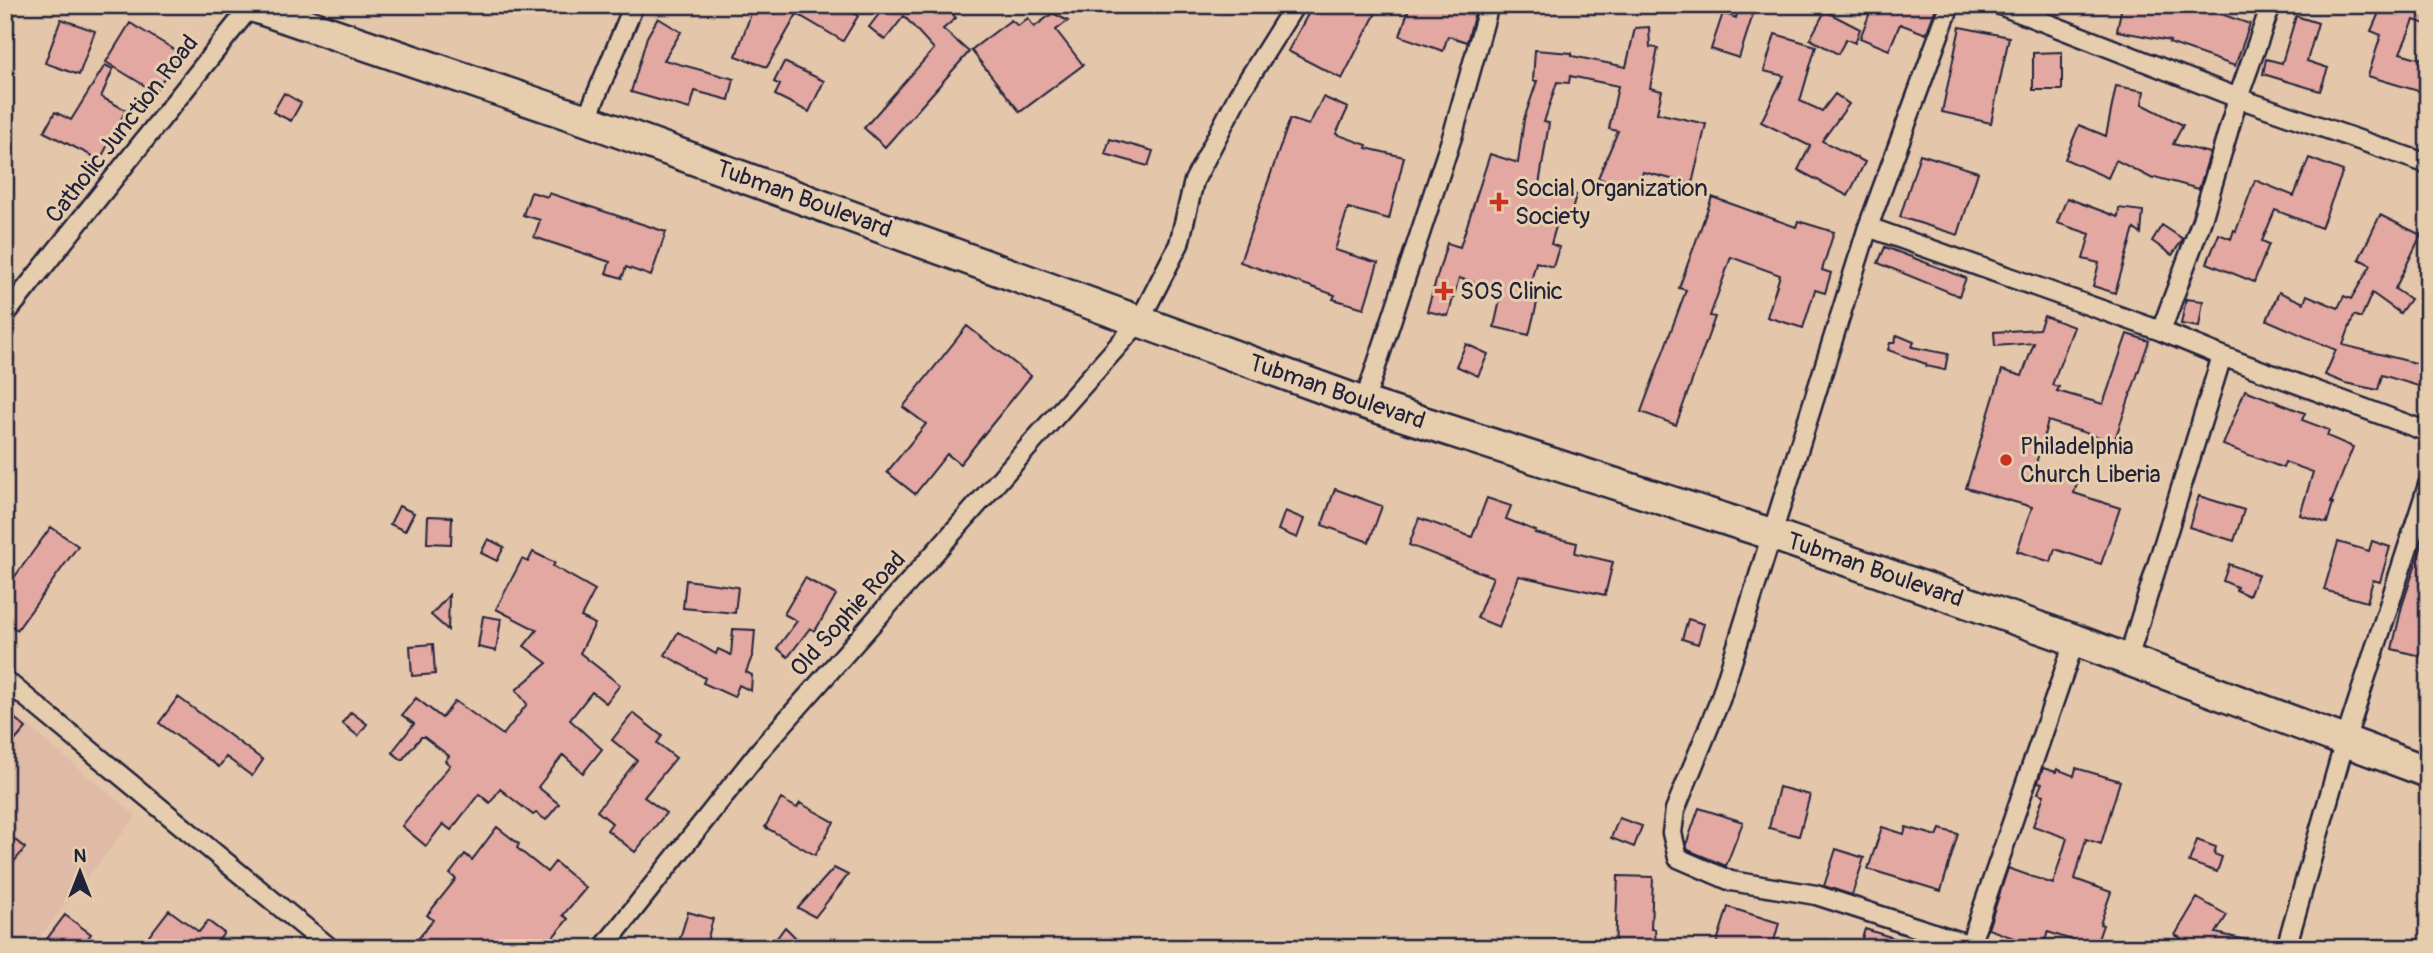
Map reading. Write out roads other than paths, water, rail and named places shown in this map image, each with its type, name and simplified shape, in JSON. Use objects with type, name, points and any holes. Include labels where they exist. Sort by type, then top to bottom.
[{"type":"highway","name":"Tubman Boulevard","points":[[250,6],[586,120],[1364,403],[1771,534],[2075,640],[2428,772]]},
{"type":"street","points":[[586,120],[634,5]]},
{"type":"street","name":"Old Sophie Road","points":[[603,948],[761,749],[1139,321],[1179,244],[1194,181],[1239,94],[1295,5]]},
{"type":"street","points":[[1364,403],[1453,134],[1489,5]]},
{"type":"street","points":[[1950,5],[1868,227],[1720,700],[1675,810],[1672,833],[1678,858],[1731,881],[1816,895],[1973,947],[2075,640]]},
{"type":"street","points":[[2000,5],[2238,98],[2428,164]]},
{"type":"street","points":[[2161,331],[2202,220],[2238,98],[2271,5]]},
{"type":"street","name":"Catholic Junction Road","points":[[5,315],[250,6]]},
{"type":"street","points":[[1868,227],[2161,331],[2428,432]]},
{"type":"street","points":[[2128,659],[2222,356]]},
{"type":"street","points":[[2286,948],[2344,741],[2428,485]]},
{"type":"street","points":[[5,680],[330,948]]},
{"type":"place","name":"Social Organization Society","points":[[1499,202]]},
{"type":"place","name":"SOS Clinic","points":[[1444,291]]},
{"type":"place","name":"Philadelphia Church Liberia","points":[[2006,460]]}]
